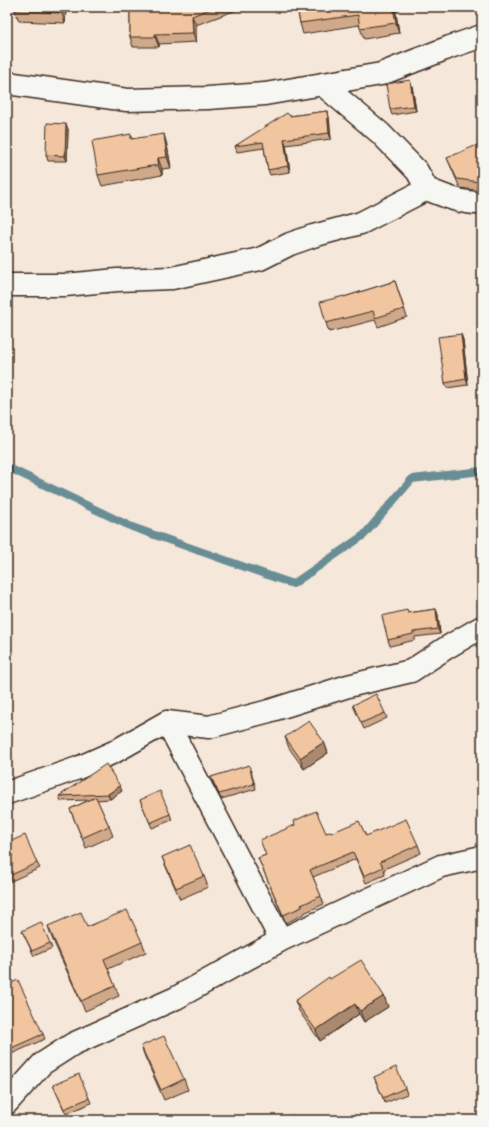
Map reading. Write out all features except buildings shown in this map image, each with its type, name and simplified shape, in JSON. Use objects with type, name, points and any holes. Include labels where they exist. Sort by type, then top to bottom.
[{"type":"street","points":[[7,83],[127,100],[208,98],[265,94],[381,74],[482,36]]},
{"type":"street","points":[[322,84],[380,133],[417,171],[427,189],[454,199],[482,203]]},
{"type":"street","points":[[7,285],[65,285],[117,280],[172,278],[260,259],[290,244],[361,223],[427,189]]},
{"type":"street","points":[[7,793],[78,768],[114,752],[167,722],[209,727],[269,712],[348,686],[411,671],[482,627]]},
{"type":"street","points":[[167,722],[281,940]]},
{"type":"street","points":[[7,1103],[42,1064],[73,1044],[176,998],[281,940],[441,866],[482,857]]},
{"type":"waterway","points":[[7,467],[132,527],[293,584],[364,535],[412,479],[482,471]]}]
